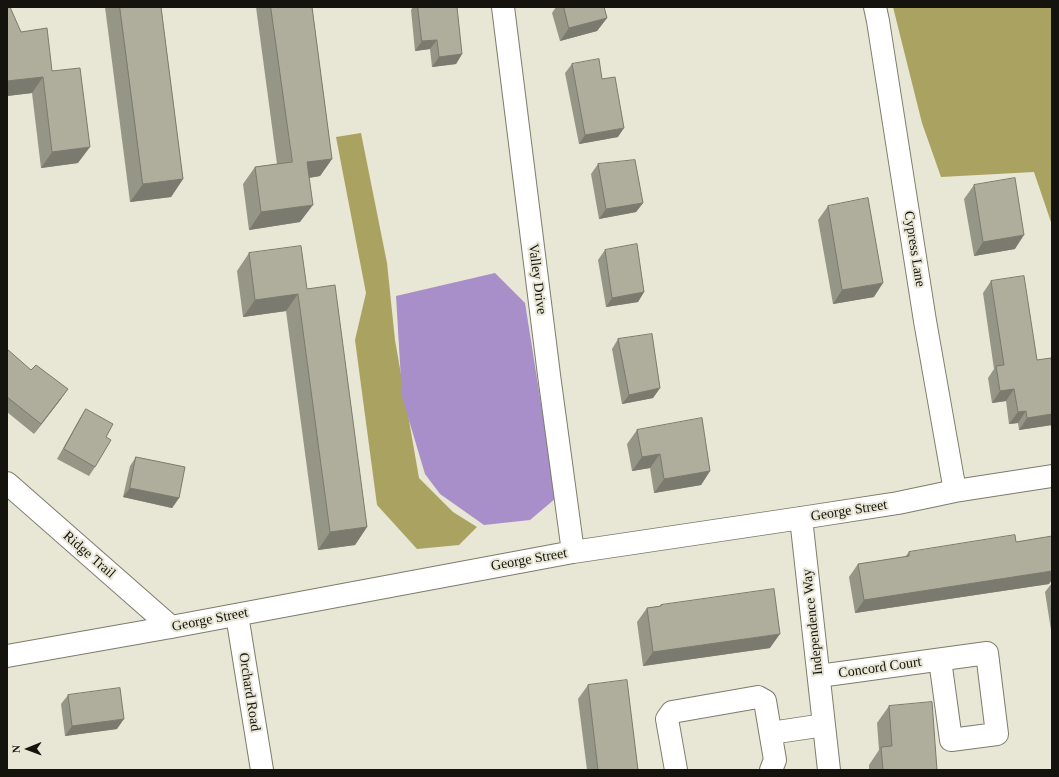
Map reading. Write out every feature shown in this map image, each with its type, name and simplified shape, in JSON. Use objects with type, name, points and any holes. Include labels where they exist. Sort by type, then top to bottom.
[{"type":"street","name":"Valley Drive","points":[[503,7],[549,375],[573,552]]},
{"type":"street","name":"Cypress Lane","points":[[875,7],[925,321],[955,491]]},
{"type":"street","name":"George Street","points":[[7,656],[237,615],[573,552],[898,503],[955,491],[1052,476]]},
{"type":"street","name":"Ridge Trail","points":[[7,483],[171,627]]},
{"type":"street","name":"Independence Way","points":[[801,518],[829,770]]},
{"type":"street","name":"Orchard Road","points":[[237,615],[262,770]]},
{"type":"street","name":"Concord Court","points":[[819,676],[940,660]]},
{"type":"street","points":[[676,770],[667,719],[672,712],[758,697],[765,701],[771,733],[775,760],[771,770]]},
{"type":"street","points":[[771,733],[824,725]]},
{"type":"shaded area","points":[[893,7],[1052,7],[1052,225],[1034,172],[941,177],[922,123]]},
{"type":"shaded area","points":[[361,133],[387,263],[395,340],[419,478],[453,512],[477,527],[459,545],[417,549],[377,505],[355,340],[366,293],[336,137]]},
{"type":"shaded area","points":[[495,273],[525,303],[556,498],[530,520],[484,525],[440,494],[425,474],[402,397],[396,296]]},
{"type":"building","points":[[7,7],[10,7],[21,32],[47,28],[52,71],[80,68],[90,147],[52,152],[43,77],[7,81]]},
{"type":"building","points":[[120,7],[161,7],[183,179],[143,184]]},
{"type":"building","points":[[271,7],[312,7],[332,159],[307,162],[313,205],[261,212],[255,167],[292,162]]},
{"type":"building","points":[[418,7],[457,7],[462,54],[439,57],[437,40],[422,41]]},
{"type":"building","points":[[564,7],[604,7],[607,18],[569,28]]},
{"type":"building","points":[[599,59],[602,79],[615,77],[624,128],[585,135],[572,64]]},
{"type":"building","points":[[635,160],[643,203],[606,209],[598,164]]},
{"type":"building","points":[[1015,178],[1024,235],[983,242],[974,185]]},
{"type":"building","points":[[868,198],[883,283],[842,290],[828,206]]},
{"type":"building","points":[[637,244],[644,292],[612,298],[605,250]]},
{"type":"building","points":[[301,246],[307,289],[335,285],[367,527],[330,532],[298,294],[255,300],[249,253]]},
{"type":"building","points":[[1024,276],[1037,360],[1051,358],[1052,364],[1052,414],[1027,418],[1026,411],[1018,412],[1014,389],[1000,391],[996,366],[1004,365],[991,281]]},
{"type":"building","points":[[652,334],[660,388],[629,395],[618,339]]},
{"type":"building","points":[[7,349],[31,370],[36,365],[68,389],[41,424],[7,397]]},
{"type":"building","points":[[86,409],[113,424],[106,437],[111,440],[95,467],[64,449]]},
{"type":"building","points":[[702,418],[710,471],[664,479],[660,454],[642,457],[637,430]]},
{"type":"building","points":[[136,457],[185,467],[179,498],[130,488]]},
{"type":"building","points":[[1015,535],[1016,542],[1052,536],[1052,571],[864,600],[858,564],[909,556],[909,552]]},
{"type":"building","points":[[774,589],[780,634],[653,652],[647,608]]},
{"type":"building","points":[[627,680],[638,770],[598,770],[588,685]]},
{"type":"building","points":[[120,688],[124,719],[72,726],[68,695]]},
{"type":"building","points":[[932,702],[937,770],[883,770],[881,747],[892,746],[889,706]]}]
